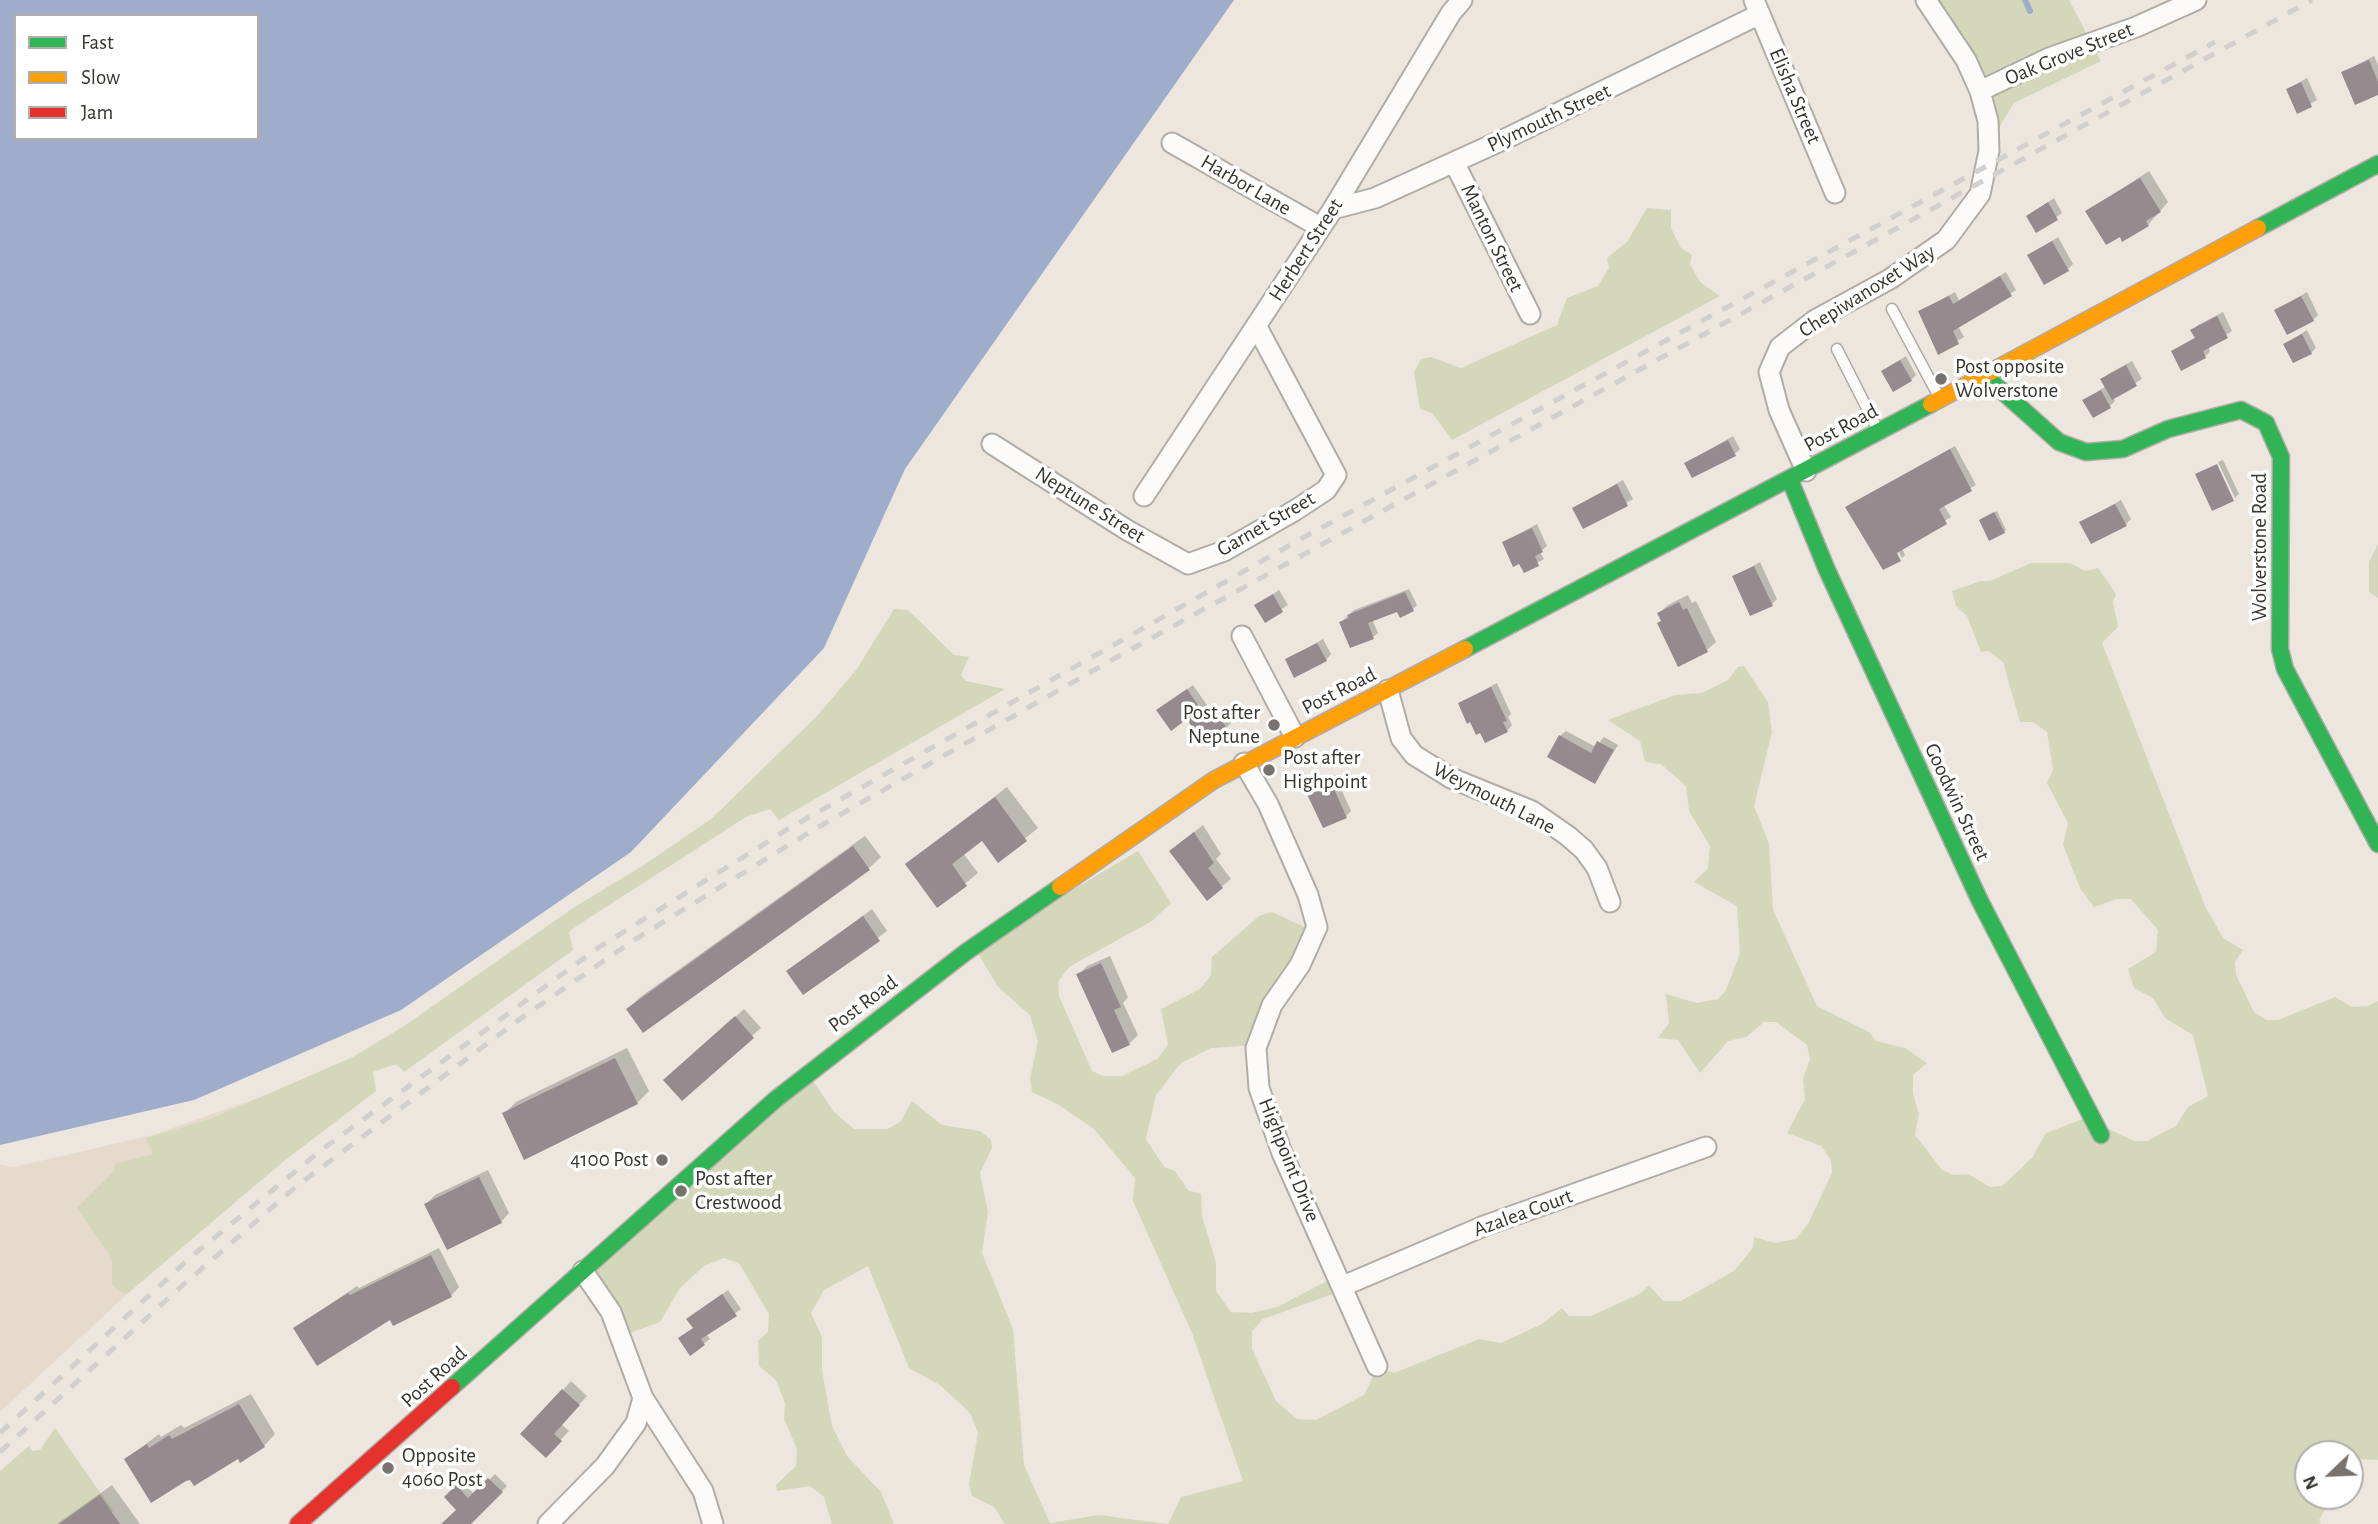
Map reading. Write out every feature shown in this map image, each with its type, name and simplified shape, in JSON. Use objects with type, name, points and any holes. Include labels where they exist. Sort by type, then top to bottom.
[{"type":"main road","name":"Post Road","points":[[298,1524],[776,1099],[966,952],[1214,780],[1798,475],[2378,164]]},
{"type":"main road","name":"Wolverstone Road","points":[[1984,375],[2024,414],[2059,442],[2086,452],[2123,449],[2168,429],[2241,410],[2266,423],[2281,457],[2280,649],[2285,669],[2378,844]]},
{"type":"main road","name":"Goodwin Street","points":[[1798,475],[1827,570],[1980,901],[2101,1135]]},
{"type":"street","name":"Herbert Street","points":[[1144,496],[1333,209],[1462,0]]},
{"type":"street","name":"Chepiwanoxet Way","points":[[1798,475],[1769,372],[1780,347],[1815,320],[1890,279],[1946,240],[1980,194],[1989,151],[1988,121],[1980,91],[1966,60],[1926,0]]},
{"type":"street","name":"Oak Grove Street","points":[[1980,91],[2049,58],[2136,27],[2163,6],[2196,0]]},
{"type":"street","name":"Plymouth Street","points":[[1333,209],[1375,198],[1642,74],[1757,7]]},
{"type":"street","name":"Elisha Street","points":[[1757,7],[1835,193]]},
{"type":"street","name":"Harbor Lane","points":[[1172,144],[1320,227]]},
{"type":"street","name":"Manton Street","points":[[1454,162],[1530,314]]},
{"type":"street","name":"Garnet Street","points":[[1188,564],[1224,551],[1294,512],[1326,490],[1336,475],[1257,327]]},
{"type":"street","name":"Neptune Street","points":[[992,444],[1126,530],[1188,564]]},
{"type":"street","points":[[1242,636],[1295,737]]},
{"type":"street","name":"Weymouth Lane","points":[[1388,690],[1401,738],[1414,755],[1451,778],[1532,811],[1568,836],[1584,850],[1597,868],[1610,902]]},
{"type":"street","name":"Highpoint Drive","points":[[1244,763],[1268,804],[1308,895],[1317,928],[1300,965],[1272,1005],[1256,1048],[1259,1088],[1282,1153],[1377,1366]]},
{"type":"street","name":"Azalea Court","points":[[1343,1286],[1484,1226],[1706,1147]]},
{"type":"street","points":[[583,1271],[611,1312],[643,1398],[703,1491],[713,1524]]},
{"type":"street","points":[[548,1524],[605,1466],[636,1423],[643,1398]]},
{"type":"lane","points":[[1892,309],[1940,399]]},
{"type":"lane","points":[[1837,349],[1879,432]]},
{"type":"shaded area","points":[[269,1094],[210,1119],[147,1138],[153,1154],[112,1173],[78,1208],[112,1259],[112,1286],[126,1295],[0,1412],[0,1165],[14,1167],[153,1135]]},
{"type":"green space","points":[[1926,0],[2069,0],[2101,61],[2014,103],[1992,139]]},
{"type":"green space","points":[[1647,208],[1671,210],[1671,228],[1681,248],[1692,255],[1690,264],[1700,282],[1720,296],[1452,440],[1432,413],[1420,409],[1414,372],[1421,359],[1431,357],[1461,368],[1557,325],[1567,298],[1598,286],[1609,268],[1607,258],[1627,242]]},
{"type":"green space","points":[[2378,544],[2378,598],[2369,592],[2369,562]]},
{"type":"green space","points":[[2031,563],[2070,563],[2085,571],[2098,568],[2116,594],[2113,602],[2118,627],[2102,643],[2205,906],[2223,938],[2243,950],[2235,962],[2236,975],[2254,1012],[2266,1020],[2278,1020],[2335,997],[2352,1007],[2368,1006],[2378,1001],[2378,1460],[2364,1459],[2364,1440],[2294,1440],[2294,1510],[2325,1510],[2319,1520],[2321,1524],[1168,1524],[1181,1497],[1243,1481],[1192,1333],[1133,1201],[1135,1178],[1094,1129],[1059,1105],[1032,1092],[1030,1078],[1038,1042],[1030,1015],[998,987],[975,948],[1138,851],[1171,903],[1152,921],[1069,967],[1058,982],[1059,996],[1092,1071],[1103,1076],[1122,1076],[1157,1059],[1168,1045],[1161,1009],[1200,989],[1211,975],[1212,957],[1259,916],[1272,912],[1309,929],[1255,1045],[1211,1048],[1181,1063],[1156,1095],[1146,1139],[1164,1167],[1175,1171],[1189,1191],[1201,1193],[1202,1216],[1216,1263],[1216,1291],[1231,1312],[1252,1313],[1277,1307],[1335,1277],[1341,1291],[1263,1319],[1252,1331],[1252,1349],[1276,1401],[1297,1419],[1316,1420],[1364,1395],[1377,1368],[1394,1373],[1479,1339],[1501,1343],[1542,1324],[1562,1308],[1569,1316],[1591,1316],[1641,1293],[1649,1285],[1663,1301],[1681,1301],[1734,1271],[1753,1248],[1754,1237],[1775,1243],[1796,1239],[1809,1222],[1832,1173],[1831,1160],[1821,1146],[1787,1133],[1805,1099],[1803,1079],[1810,1059],[1807,1045],[1776,1022],[1764,1022],[1746,1037],[1728,1041],[1700,1073],[1678,1040],[1658,1038],[1669,1023],[1666,994],[1697,1003],[1718,999],[1726,990],[1740,953],[1737,906],[1694,882],[1708,868],[1710,846],[1689,811],[1686,786],[1661,764],[1645,762],[1640,741],[1608,720],[1675,695],[1702,693],[1728,680],[1738,667],[1744,666],[1768,702],[1772,732],[1754,806],[1769,844],[1773,910],[1817,1006],[1869,1032],[1876,1041],[1905,1048],[1927,1063],[1913,1075],[1913,1093],[1919,1114],[1915,1135],[1942,1170],[1953,1175],[1968,1174],[1990,1187],[2002,1186],[2032,1158],[2046,1133],[2085,1118],[2134,1141],[2147,1141],[2176,1126],[2188,1107],[2208,1096],[2193,1035],[2165,1018],[2153,998],[2134,988],[2128,969],[2156,952],[2158,930],[2131,899],[2117,899],[2094,907],[2081,890],[2063,845],[2068,823],[2047,783],[2053,770],[2047,732],[2033,722],[2020,722],[2003,662],[1989,651],[1981,652],[1967,616],[1956,606],[1952,591],[1981,581],[1990,581]]},
{"type":"green space","points":[[894,609],[908,610],[954,655],[969,657],[961,675],[966,681],[1005,689],[779,820],[770,809],[746,817],[578,925],[569,932],[573,950],[404,1072],[396,1064],[373,1072],[376,1091],[284,1161],[126,1295],[112,1286],[112,1259],[77,1208],[112,1173],[115,1164],[153,1154],[146,1138],[210,1119],[353,1057],[404,1026],[576,906],[644,865],[711,819],[817,716],[857,669]]},
{"type":"green space","points":[[809,1075],[834,1112],[854,1129],[888,1129],[901,1121],[912,1101],[942,1125],[980,1131],[991,1140],[992,1148],[980,1173],[988,1212],[982,1253],[1013,1329],[1024,1465],[1050,1523],[1099,1515],[1168,1524],[1005,1524],[994,1507],[972,1496],[969,1484],[978,1433],[970,1413],[940,1385],[909,1368],[868,1266],[824,1290],[811,1313],[822,1337],[822,1370],[832,1426],[847,1456],[881,1492],[894,1524],[832,1524],[824,1497],[810,1486],[777,1491],[776,1485],[796,1466],[797,1449],[784,1419],[785,1403],[776,1380],[759,1366],[758,1341],[768,1332],[769,1314],[739,1263],[724,1258],[704,1266],[680,1288],[660,1322],[619,1337],[589,1266]]},
{"type":"green space","points":[[55,1428],[113,1511],[100,1524],[0,1524],[0,1471],[29,1446],[32,1451],[40,1450]]},
{"type":"water","points":[[0,0],[1234,0],[905,469],[824,648],[631,852],[401,1010],[194,1100],[0,1145]]},
{"type":"building","points":[[2369,60],[2378,82],[2378,95],[2355,105],[2341,72]]},
{"type":"building","points":[[2301,82],[2312,107],[2297,114],[2286,89]]},
{"type":"building","points":[[2140,178],[2161,212],[2146,221],[2149,226],[2122,242],[2120,237],[2106,245],[2085,211]]},
{"type":"building","points":[[2048,202],[2058,220],[2036,233],[2026,216]]},
{"type":"building","points":[[2052,241],[2069,271],[2044,285],[2027,255]]},
{"type":"building","points":[[2000,276],[2012,296],[1953,331],[1959,344],[1938,355],[1918,311],[1949,296],[1953,304]]},
{"type":"building","points":[[2301,296],[2314,321],[2287,335],[2274,310]]},
{"type":"building","points":[[2217,316],[2228,338],[2203,351],[2206,358],[2181,371],[2171,351],[2195,338],[2190,330]]},
{"type":"building","points":[[2302,334],[2312,354],[2293,363],[2283,344]]},
{"type":"building","points":[[1900,360],[1912,381],[1893,392],[1881,371]]},
{"type":"building","points":[[2126,365],[2137,386],[2112,400],[2100,379]]},
{"type":"building","points":[[2101,390],[2111,408],[2093,418],[2082,400]]},
{"type":"building","points":[[1728,440],[1736,456],[1692,478],[1684,463]]},
{"type":"building","points":[[1950,449],[1972,491],[1939,509],[1947,524],[1897,553],[1901,561],[1883,570],[1845,507]]},
{"type":"building","points":[[2217,464],[2234,501],[2212,511],[2195,474]]},
{"type":"building","points":[[1617,484],[1628,506],[1583,529],[1572,508]]},
{"type":"building","points":[[2115,504],[2127,526],[2091,544],[2079,522]]},
{"type":"building","points":[[1994,512],[2005,533],[1989,541],[1979,520]]},
{"type":"building","points":[[1532,528],[1543,552],[1535,556],[1539,566],[1524,573],[1519,564],[1513,567],[1502,542]]},
{"type":"building","points":[[1754,566],[1773,606],[1750,616],[1732,576]]},
{"type":"building","points":[[1405,592],[1414,611],[1400,618],[1397,612],[1368,623],[1374,639],[1350,648],[1339,622],[1349,618],[1347,615]]},
{"type":"building","points":[[1273,594],[1283,612],[1265,623],[1254,605]]},
{"type":"building","points":[[1679,602],[1683,610],[1687,608],[1708,652],[1678,667],[1657,623],[1661,621],[1657,613]]},
{"type":"building","points":[[1317,643],[1327,661],[1294,678],[1285,659]]},
{"type":"building","points":[[1491,687],[1507,721],[1503,722],[1508,732],[1485,743],[1480,733],[1476,735],[1470,722],[1467,724],[1458,703]]},
{"type":"building","points":[[1187,689],[1207,718],[1217,712],[1227,729],[1202,744],[1187,719],[1171,731],[1156,710]]},
{"type":"building","points":[[1559,735],[1591,753],[1597,741],[1614,750],[1595,784],[1547,757]]},
{"type":"building","points":[[1330,780],[1347,818],[1323,828],[1305,790]]},
{"type":"building","points":[[995,797],[1027,841],[998,863],[982,841],[952,864],[967,886],[937,908],[905,864]]},
{"type":"building","points":[[1194,832],[1214,863],[1208,868],[1223,888],[1207,901],[1169,851]]},
{"type":"building","points":[[853,846],[870,870],[643,1033],[626,1009]]},
{"type":"building","points":[[863,916],[880,941],[803,995],[786,971]]},
{"type":"building","points":[[1101,963],[1121,1007],[1114,1010],[1130,1045],[1112,1053],[1076,974]]},
{"type":"building","points":[[735,1016],[754,1038],[682,1101],[663,1080]]},
{"type":"building","points":[[615,1058],[638,1104],[524,1160],[502,1113]]},
{"type":"building","points":[[479,1177],[502,1223],[447,1250],[424,1204]]},
{"type":"building","points":[[431,1255],[452,1297],[393,1326],[390,1320],[317,1366],[293,1328],[348,1293],[350,1295]]},
{"type":"building","points":[[722,1294],[737,1316],[701,1339],[705,1345],[690,1356],[678,1338],[693,1328],[686,1319]]},
{"type":"building","points":[[562,1389],[580,1405],[554,1434],[562,1441],[546,1458],[520,1434]]},
{"type":"building","points":[[239,1404],[265,1447],[240,1463],[238,1459],[194,1486],[190,1480],[186,1481],[151,1503],[124,1459],[147,1444],[149,1448],[169,1435],[172,1439]]},
{"type":"building","points":[[488,1478],[503,1492],[471,1524],[441,1524],[456,1510],[444,1497],[456,1485],[468,1498]]},
{"type":"building","points":[[100,1495],[120,1524],[59,1524]]},
{"type":"waterway","points":[[2025,0],[2030,11]]},
{"type":"railway","points":[[0,1452],[184,1284],[298,1185],[520,1019],[634,940],[815,829],[1117,657],[2312,0]]},
{"type":"railway","points":[[0,1433],[192,1256],[324,1148],[598,948],[788,829],[1308,535],[2215,42]]},
{"type":"traffic: fast","points":[[2258,228],[2378,164]]},
{"type":"traffic: fast","points":[[1984,375],[2059,442],[2086,452],[2123,449],[2168,429],[2241,410],[2266,423],[2281,457],[2280,649],[2285,669],[2378,844]]},
{"type":"traffic: fast","points":[[1465,649],[1931,404]]},
{"type":"traffic: fast","points":[[1790,480],[1827,570],[1980,901],[2101,1135]]},
{"type":"traffic: fast","points":[[452,1387],[776,1099],[966,952],[1060,887]]},
{"type":"traffic: slow","points":[[1931,404],[2258,228]]},
{"type":"traffic: slow","points":[[1060,887],[1214,780],[1465,649]]},
{"type":"traffic: jam","points":[[298,1524],[452,1387]]},
{"type":"place","name":"Post opposite Wolverstone","points":[[1941,379]]},
{"type":"place","name":"Post after Neptune","points":[[1274,725]]},
{"type":"place","name":"Post after Highpoint","points":[[1269,770]]},
{"type":"place","name":"4100 Post","points":[[662,1160]]},
{"type":"place","name":"Post after Crestwood","points":[[681,1191]]},
{"type":"place","name":"Opposite 4060 Post","points":[[388,1468]]}]
